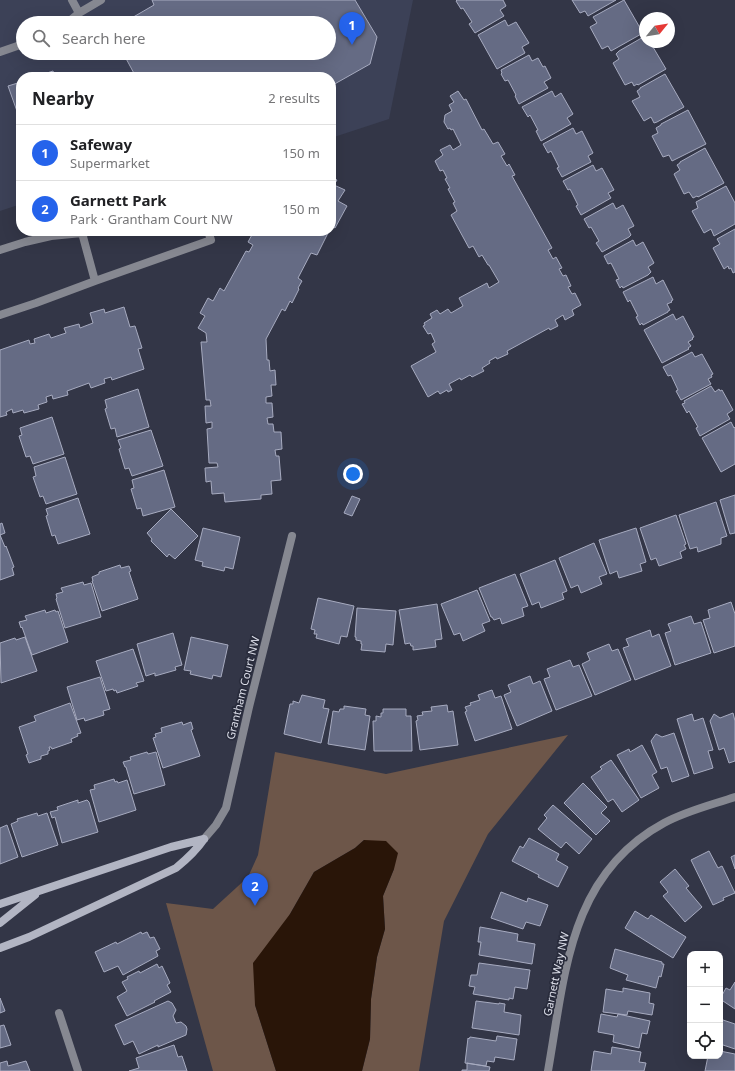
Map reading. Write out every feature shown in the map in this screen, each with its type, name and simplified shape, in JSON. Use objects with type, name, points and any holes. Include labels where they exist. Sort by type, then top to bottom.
[{"type":"street","points":[[72,0],[79,12]]},
{"type":"street","points":[[75,16],[101,0]]},
{"type":"street","points":[[0,52],[16,46]]},
{"type":"street","points":[[0,250],[51,236]]},
{"type":"street","points":[[83,236],[95,281]]},
{"type":"street","points":[[0,314],[36,303],[211,240],[210,236]]},
{"type":"street","name":"Grantham Court NW","points":[[0,948],[36,934],[176,868],[188,859],[216,825],[226,808],[249,706],[292,536]]},
{"type":"street","name":"Garnett Way NW","points":[[548,1071],[570,951],[581,917],[607,871],[633,845],[664,824],[687,813],[735,797]]},
{"type":"street","points":[[0,904],[171,847],[204,839]]},
{"type":"street","points":[[0,923],[39,892]]},
{"type":"street","points":[[59,1013],[78,1071]]},
{"type":"shaded area","points":[[0,0],[413,0],[389,119],[336,136],[336,72],[16,72],[16,206],[0,211]]},
{"type":"shaded area","points":[[568,735],[488,834],[444,921],[419,1071],[362,1071],[370,1039],[371,999],[377,957],[385,929],[383,896],[394,869],[364,840],[355,848],[314,872],[290,914],[255,1005],[276,1071],[213,1071],[166,903],[213,909],[248,877],[258,855],[275,752],[386,774]]},
{"type":"shaded area","points":[[364,840],[386,841],[398,853],[394,869],[383,896],[385,929],[377,957],[371,999],[370,1039],[362,1071],[276,1071],[255,1005],[253,963],[290,914],[314,872],[355,848]]},
{"type":"building","points":[[152,0],[355,0],[377,37],[370,64],[336,83],[336,72],[133,72],[127,60],[336,60],[336,16],[135,16],[154,5]]},
{"type":"building","points":[[503,0],[506,6],[500,10],[504,16],[475,33],[469,24],[472,22],[463,8],[461,9],[456,1]]},
{"type":"building","points":[[572,0],[616,0],[588,16],[585,11],[580,13]]},
{"type":"building","points":[[624,0],[639,26],[639,35],[611,51],[608,46],[602,49],[590,27],[597,23],[593,17]]},
{"type":"building","points":[[505,20],[508,26],[516,22],[529,43],[522,47],[525,53],[497,69],[478,35]]},
{"type":"building","points":[[639,39],[639,48],[654,48],[666,69],[638,85],[637,84],[634,86],[632,82],[625,85],[613,63],[619,59],[616,54]]},
{"type":"building","points":[[529,55],[532,61],[538,58],[543,67],[545,66],[551,78],[544,82],[548,88],[519,104],[508,80],[505,81],[501,74],[501,70]]},
{"type":"building","points":[[665,74],[684,107],[657,122],[654,123],[651,117],[644,121],[632,101],[640,97],[637,91],[640,88]]},
{"type":"building","points":[[16,84],[16,108],[8,86]]},
{"type":"building","points":[[458,91],[464,100],[466,99],[482,130],[484,129],[493,144],[498,142],[505,154],[501,156],[507,166],[509,164],[515,175],[512,176],[552,248],[548,250],[553,259],[556,257],[562,268],[559,269],[563,276],[566,275],[571,286],[568,287],[572,294],[575,293],[581,305],[572,310],[574,315],[565,320],[563,315],[555,320],[558,326],[550,330],[549,328],[507,351],[508,354],[497,359],[496,357],[489,361],[490,363],[482,368],[484,371],[472,377],[470,375],[461,380],[460,378],[449,384],[452,390],[448,392],[447,390],[440,394],[438,391],[428,397],[411,366],[436,352],[432,344],[435,342],[431,333],[428,334],[423,326],[425,325],[424,323],[432,318],[430,314],[437,310],[440,314],[448,309],[451,313],[463,306],[459,298],[487,283],[489,288],[499,282],[482,255],[479,257],[473,246],[469,248],[451,215],[457,211],[453,203],[455,202],[448,189],[450,188],[445,179],[447,178],[443,170],[440,171],[435,161],[443,155],[440,150],[450,145],[453,150],[461,145],[453,129],[448,129],[444,122],[445,115],[452,111],[449,105],[454,102],[450,96]]},
{"type":"building","points":[[552,91],[555,97],[561,93],[573,114],[567,118],[571,124],[541,141],[536,131],[538,130],[530,115],[528,117],[522,107]]},
{"type":"building","points":[[688,110],[706,144],[672,161],[669,155],[663,157],[652,136],[658,133],[656,128],[661,124]]},
{"type":"building","points":[[573,128],[576,134],[582,131],[593,153],[588,156],[591,162],[562,177],[551,151],[548,153],[543,144]]},
{"type":"building","points":[[705,148],[724,183],[698,197],[693,198],[689,192],[684,194],[674,174],[680,170],[677,165],[680,162]]},
{"type":"building","points":[[593,165],[596,171],[602,168],[614,190],[608,193],[611,198],[581,215],[570,189],[568,190],[563,181]]},
{"type":"building","points":[[336,186],[345,190],[338,201],[347,206],[336,226]]},
{"type":"building","points":[[726,186],[735,203],[735,224],[714,236],[711,229],[704,233],[692,211],[698,208],[696,202]]},
{"type":"building","points":[[613,203],[616,209],[623,205],[634,226],[628,229],[631,235],[629,237],[602,252],[596,243],[599,241],[591,227],[589,228],[584,219]]},
{"type":"building","points":[[735,229],[735,272],[733,273],[731,268],[729,269],[728,266],[724,269],[713,248],[720,244],[717,239]]},
{"type":"building","points":[[251,236],[326,236],[317,255],[311,253],[298,278],[302,281],[292,303],[290,301],[285,311],[282,309],[266,339],[267,360],[269,360],[270,371],[275,370],[276,385],[271,385],[272,396],[266,397],[266,403],[272,403],[273,417],[267,418],[268,424],[273,424],[274,432],[281,432],[282,449],[275,450],[276,456],[279,456],[281,480],[271,481],[272,494],[261,495],[261,499],[225,502],[224,493],[212,494],[211,481],[206,482],[205,468],[218,467],[217,463],[209,463],[207,429],[212,428],[212,422],[206,423],[205,406],[211,406],[210,400],[206,400],[201,342],[207,342],[206,333],[198,328],[205,316],[200,313],[208,298],[213,301],[220,288],[224,291],[246,251],[249,252],[253,245],[248,242]]},
{"type":"building","points":[[633,240],[636,246],[643,242],[654,263],[648,267],[651,272],[648,275],[623,288],[622,286],[620,288],[616,280],[619,279],[611,263],[608,264],[604,256]]},
{"type":"building","points":[[653,277],[656,284],[663,280],[673,300],[667,304],[670,310],[668,312],[643,325],[642,323],[640,325],[636,317],[638,316],[630,300],[628,302],[623,292]]},
{"type":"building","points":[[124,307],[130,327],[135,326],[142,348],[138,349],[144,369],[112,380],[111,377],[104,379],[105,383],[91,388],[89,383],[67,391],[68,395],[53,399],[52,395],[46,397],[47,402],[38,405],[39,409],[24,413],[23,410],[13,413],[12,409],[6,412],[7,415],[0,417],[0,350],[29,340],[30,344],[35,343],[34,339],[49,334],[51,338],[66,333],[64,328],[79,324],[80,328],[93,323],[90,313],[104,309],[105,313]]},
{"type":"building","points":[[673,314],[676,320],[683,316],[694,337],[688,342],[691,346],[688,348],[689,349],[662,363],[644,330]]},
{"type":"building","points":[[692,352],[695,357],[702,354],[713,374],[711,375],[712,377],[708,379],[711,384],[681,400],[676,391],[678,390],[671,375],[668,376],[663,367]]},
{"type":"building","points":[[711,386],[715,392],[719,389],[720,391],[722,390],[733,410],[727,414],[730,419],[700,436],[696,428],[698,427],[689,411],[687,413],[682,404],[685,403],[684,401]]},
{"type":"building","points":[[138,389],[149,427],[117,437],[115,428],[111,429],[105,409],[107,408],[105,400]]},
{"type":"building","points":[[52,417],[64,454],[33,464],[30,456],[26,457],[19,436],[22,435],[20,428]]},
{"type":"building","points":[[731,422],[734,428],[735,427],[735,464],[721,472],[702,438]]},
{"type":"building","points":[[151,430],[163,466],[132,476],[129,468],[125,469],[118,440]]},
{"type":"building","points":[[65,457],[77,494],[46,504],[43,496],[40,497],[33,477],[36,476],[34,467]]},
{"type":"building","points":[[164,470],[175,507],[143,516],[141,508],[137,509],[131,489],[134,488],[132,480]]},
{"type":"building","points":[[735,495],[735,533],[730,534],[720,500]]},
{"type":"building","points":[[352,496],[360,499],[352,516],[344,513]]},
{"type":"building","points":[[78,498],[90,534],[58,544],[55,535],[52,536],[46,516],[48,515],[46,509]]},
{"type":"building","points":[[716,502],[727,536],[721,538],[721,544],[698,552],[697,547],[690,549],[679,515]]},
{"type":"building","points":[[171,509],[198,536],[175,559],[169,554],[167,557],[151,541],[152,539],[147,533]]},
{"type":"building","points":[[676,515],[686,544],[684,545],[686,549],[680,552],[682,558],[659,566],[656,558],[651,560],[640,528]]},
{"type":"building","points":[[2,523],[5,533],[0,535],[0,524]]},
{"type":"building","points":[[203,528],[240,537],[233,569],[225,567],[224,571],[202,566],[203,562],[195,560]]},
{"type":"building","points":[[636,528],[646,562],[640,564],[642,571],[619,578],[617,571],[610,574],[599,540]]},
{"type":"building","points":[[0,535],[14,567],[12,568],[14,575],[0,580]]},
{"type":"building","points":[[594,543],[607,574],[599,577],[602,584],[581,593],[578,585],[571,588],[559,558]]},
{"type":"building","points":[[555,560],[567,591],[562,593],[564,599],[541,608],[539,602],[532,605],[520,574]]},
{"type":"building","points":[[120,565],[121,568],[129,566],[131,571],[129,572],[138,599],[102,611],[92,577],[99,574],[99,572]]},
{"type":"building","points":[[515,574],[528,606],[522,608],[524,616],[502,624],[500,618],[494,620],[491,617],[479,588]]},
{"type":"building","points":[[83,582],[84,585],[91,583],[101,617],[65,628],[56,599],[56,594],[63,592],[61,588]]},
{"type":"building","points":[[477,590],[490,621],[482,624],[485,631],[463,641],[460,633],[454,635],[441,604]]},
{"type":"building","points":[[318,598],[354,606],[347,637],[341,636],[339,644],[316,638],[317,634],[314,634],[315,630],[311,629]]},
{"type":"building","points":[[731,602],[735,614],[735,646],[714,653],[703,620],[710,618],[708,610]]},
{"type":"building","points":[[437,604],[442,639],[435,640],[436,647],[413,650],[413,646],[411,646],[410,643],[405,644],[399,610]]},
{"type":"building","points":[[357,608],[396,611],[393,645],[386,644],[385,652],[361,650],[361,641],[356,640],[355,637]]},
{"type":"building","points":[[45,610],[46,613],[55,610],[56,612],[58,611],[68,642],[32,655],[19,622],[27,620],[25,616]]},
{"type":"building","points":[[691,616],[694,624],[701,622],[711,653],[675,665],[665,633],[671,631],[668,624]]},
{"type":"building","points":[[650,630],[652,637],[659,634],[671,666],[635,680],[623,648],[629,646],[626,639]]},
{"type":"building","points":[[173,633],[182,665],[175,667],[176,670],[155,676],[155,673],[146,676],[137,644]]},
{"type":"building","points":[[25,637],[37,671],[1,683],[0,643],[15,638],[16,640]]},
{"type":"building","points":[[191,637],[228,645],[221,677],[213,675],[212,679],[190,674],[191,671],[184,670]]},
{"type":"building","points":[[609,644],[612,651],[618,649],[631,680],[595,695],[582,664],[590,660],[587,653]]},
{"type":"building","points":[[133,649],[144,681],[136,683],[138,686],[117,693],[116,690],[114,691],[113,689],[106,691],[96,661]]},
{"type":"building","points":[[570,660],[573,667],[579,665],[592,696],[556,710],[544,679],[550,677],[547,669]]},
{"type":"building","points":[[530,676],[533,684],[540,681],[552,711],[517,726],[504,695],[511,692],[508,685]]},
{"type":"building","points":[[100,677],[110,709],[103,711],[104,715],[85,721],[84,718],[77,720],[67,687]]},
{"type":"building","points":[[492,690],[495,698],[501,696],[512,729],[475,741],[465,712],[467,711],[465,707],[471,705],[470,703],[480,700],[478,695]]},
{"type":"building","points":[[302,695],[325,700],[323,708],[329,709],[321,743],[284,734],[290,704],[293,704],[293,701],[299,703]]},
{"type":"building","points":[[70,703],[81,733],[77,734],[78,736],[71,739],[72,742],[52,749],[49,747],[50,750],[48,751],[48,754],[41,756],[41,759],[29,763],[26,755],[28,754],[19,727],[36,721],[34,716]]},
{"type":"building","points":[[447,705],[448,712],[453,711],[458,745],[420,750],[416,721],[418,720],[417,716],[423,715],[422,712],[432,711],[431,707]]},
{"type":"building","points":[[344,706],[366,709],[365,715],[370,716],[365,750],[328,744],[333,711],[339,712],[340,709],[344,709]]},
{"type":"building","points":[[383,709],[406,709],[406,716],[411,716],[412,751],[374,751],[373,721],[376,721],[376,716],[381,717]]},
{"type":"building","points":[[733,713],[735,721],[735,761],[729,763],[724,748],[719,750],[710,721],[714,714],[720,718]]},
{"type":"building","points":[[692,714],[694,721],[703,718],[713,750],[708,751],[713,768],[694,774],[677,719]]},
{"type":"building","points":[[182,722],[183,725],[191,722],[193,729],[191,730],[200,756],[163,768],[153,738],[156,737],[155,734],[162,732],[161,728]]},
{"type":"building","points":[[674,733],[689,776],[672,782],[667,767],[661,769],[651,741],[656,734],[662,737]]},
{"type":"building","points":[[642,745],[657,772],[652,775],[659,788],[641,798],[617,755],[629,749],[630,752]]},
{"type":"building","points":[[147,752],[148,754],[156,752],[165,785],[134,794],[126,767],[123,762],[131,760],[130,757]]},
{"type":"building","points":[[611,760],[639,800],[622,812],[613,799],[608,802],[591,777],[602,769],[600,767]]},
{"type":"building","points":[[114,779],[115,782],[117,781],[118,783],[127,780],[136,810],[99,822],[90,790],[95,789],[94,785]]},
{"type":"building","points":[[583,783],[607,807],[601,813],[610,821],[596,835],[564,803]]},
{"type":"building","points":[[78,800],[78,803],[87,800],[89,802],[98,832],[62,843],[55,817],[52,818],[50,812],[58,810],[57,807]]},
{"type":"building","points":[[553,805],[592,839],[579,854],[566,842],[561,848],[538,829],[547,818],[544,815]]},
{"type":"building","points":[[37,813],[38,816],[47,813],[58,845],[22,857],[11,824],[18,821],[17,819]]},
{"type":"building","points":[[7,825],[18,857],[0,864],[0,828]]},
{"type":"building","points":[[529,838],[559,854],[556,860],[568,867],[558,887],[512,861],[520,846],[523,848]]},
{"type":"building","points":[[709,851],[718,868],[722,866],[735,893],[723,898],[724,900],[713,905],[691,860]]},
{"type":"building","points":[[735,855],[735,869],[731,857]]},
{"type":"building","points":[[675,869],[689,886],[686,888],[702,907],[685,922],[663,896],[668,892],[660,882]]},
{"type":"building","points":[[501,892],[527,902],[528,898],[548,905],[540,926],[526,922],[523,929],[491,918]]},
{"type":"building","points":[[635,911],[648,919],[651,915],[686,937],[673,958],[625,928]]},
{"type":"building","points":[[480,927],[518,934],[517,941],[535,944],[532,964],[479,955],[481,942],[478,942]]},
{"type":"building","points":[[141,932],[142,934],[147,932],[150,938],[154,937],[160,949],[156,951],[158,956],[123,975],[118,966],[104,972],[95,952],[116,942],[117,944]]},
{"type":"building","points":[[615,949],[662,962],[662,964],[664,964],[661,977],[659,976],[656,988],[626,980],[628,975],[610,968]]},
{"type":"building","points":[[479,963],[530,970],[527,989],[515,987],[513,999],[509,998],[509,1000],[473,994],[475,987],[469,986],[471,975],[477,975]]},
{"type":"building","points":[[157,964],[159,968],[162,966],[170,983],[167,985],[171,992],[127,1016],[117,997],[127,991],[122,982],[128,979],[127,977],[139,971],[140,973]]},
{"type":"building","points":[[735,982],[735,1009],[723,1001],[723,994],[726,988],[730,990]]},
{"type":"building","points":[[623,988],[650,993],[649,1003],[654,1004],[652,1015],[628,1011],[627,1015],[603,1012],[606,989],[623,992]]},
{"type":"building","points":[[0,998],[5,1011],[0,1013]]},
{"type":"building","points":[[168,1001],[172,1003],[176,1010],[173,1016],[176,1023],[181,1022],[186,1026],[186,1035],[158,1047],[158,1045],[139,1054],[133,1041],[124,1045],[115,1025]]},
{"type":"building","points":[[476,1001],[505,1004],[504,1012],[521,1015],[519,1035],[472,1028]]},
{"type":"building","points":[[601,1014],[617,1017],[618,1014],[650,1021],[647,1034],[642,1033],[639,1048],[613,1042],[614,1035],[598,1032]]},
{"type":"building","points":[[723,1020],[735,1024],[735,1049],[723,1045]]},
{"type":"building","points":[[4,1025],[11,1045],[0,1048],[0,1026]]},
{"type":"building","points":[[497,1036],[517,1039],[514,1060],[495,1057],[494,1062],[487,1061],[486,1066],[465,1063],[468,1038],[469,1039],[470,1037],[496,1041]]},
{"type":"building","points":[[174,1045],[178,1057],[182,1056],[187,1071],[129,1071],[139,1068],[136,1058]]},
{"type":"building","points":[[612,1047],[641,1052],[639,1062],[646,1063],[644,1071],[591,1071],[594,1051],[611,1054]]},
{"type":"building","points":[[723,1052],[735,1054],[735,1071],[705,1071],[707,1059],[723,1059]]},
{"type":"building","points":[[7,1061],[8,1066],[26,1061],[30,1071],[0,1071],[0,1063]]},
{"type":"building","points":[[467,1063],[490,1067],[489,1071],[462,1071],[467,1070]]},
{"type":"place","name":"Safeway","points":[[352,45]]},
{"type":"place","name":"Garnett Park","points":[[255,906]]}]
